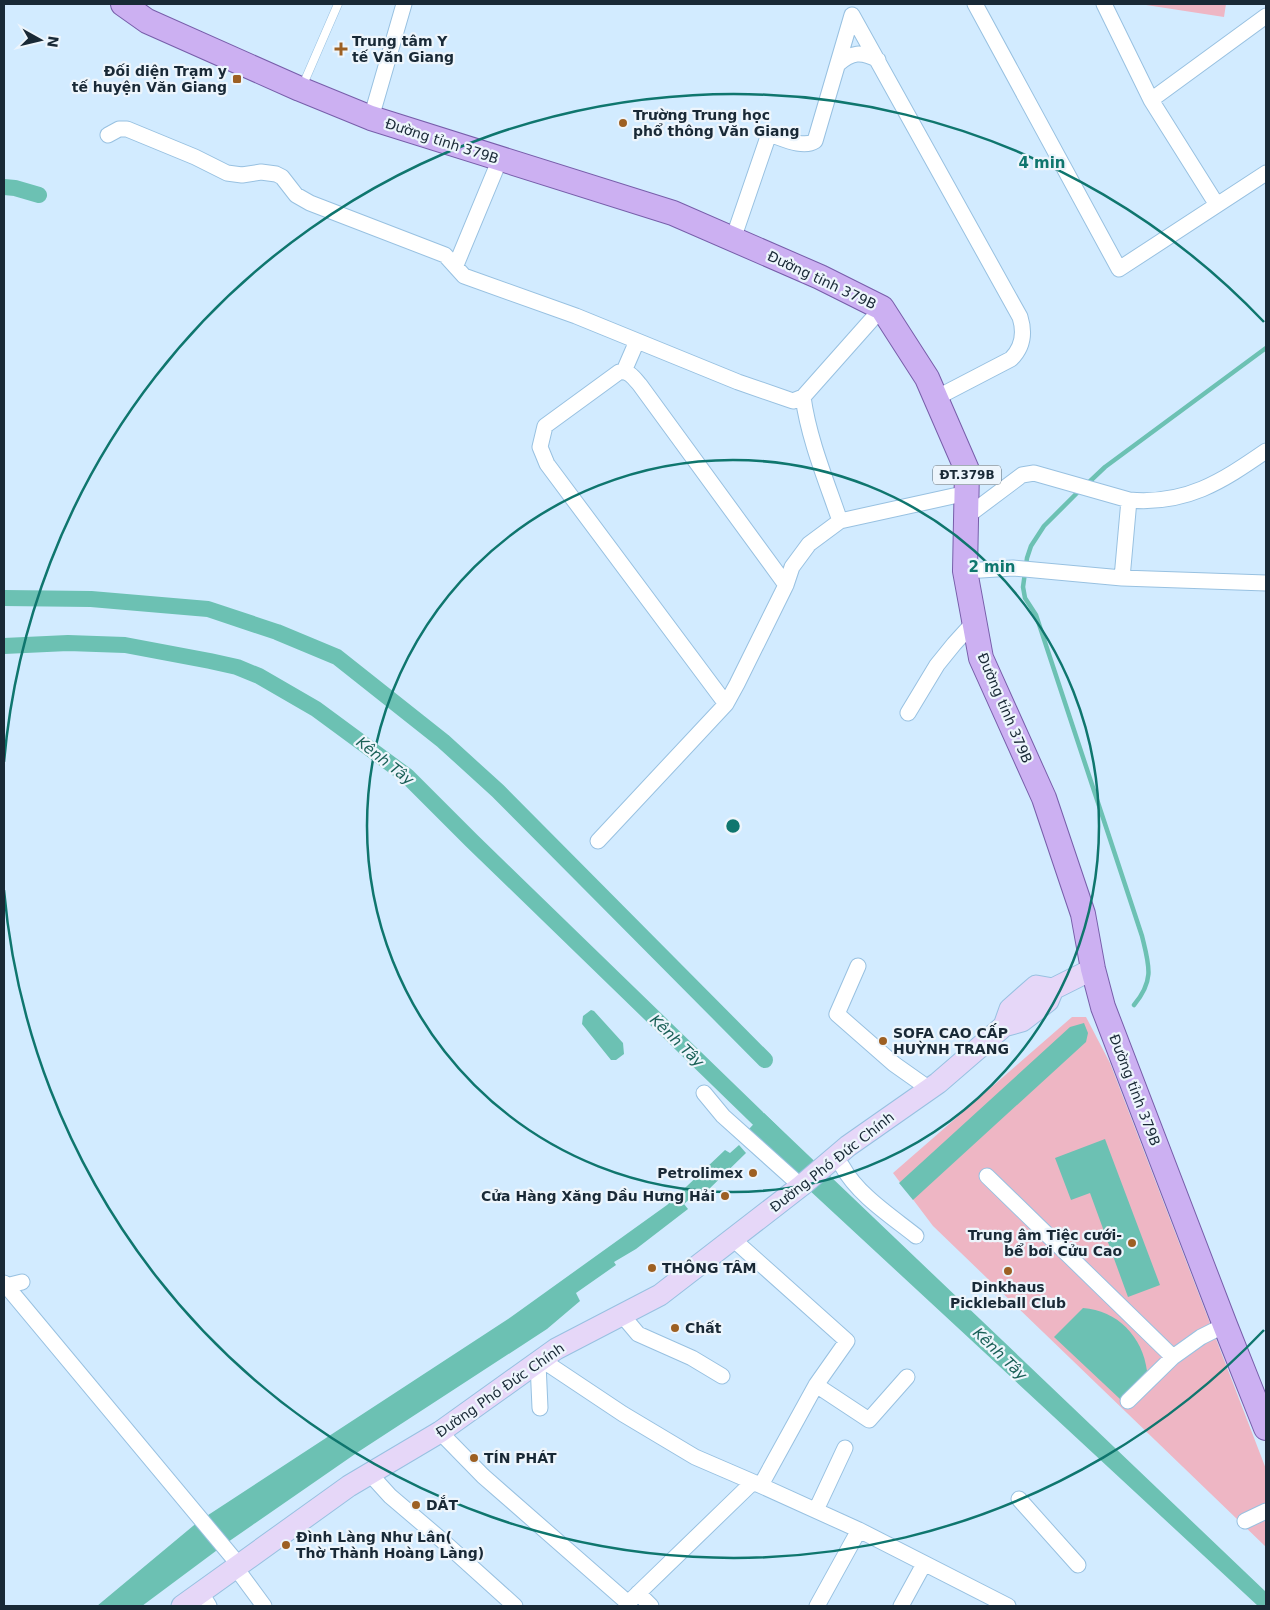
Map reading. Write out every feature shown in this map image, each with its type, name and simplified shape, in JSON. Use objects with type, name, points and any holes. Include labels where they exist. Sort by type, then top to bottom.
[{"type":"main road","name":"Đường tỉnh 379B","points":[[123,4],[147,20],[300,89],[371,118],[673,213],[820,276],[882,308],[927,378],[967,470],[965,572],[980,658],[1047,807],[1083,914],[1093,969],[1103,1006],[1266,1428]]},
{"type":"main road","name":"Đường Phó Đức Chính","points":[[182,1606],[205,1599],[237,1566],[349,1486],[440,1432],[556,1349],[660,1295],[734,1240],[799,1188],[838,1163],[848,1146],[928,1088],[938,1083],[1004,1026],[1010,1008],[1036,986],[1054,989],[1093,969]]},
{"type":"street","points":[[371,118],[404,4]]},
{"type":"street","points":[[975,4],[1119,269],[1266,173]]},
{"type":"street","points":[[1104,4],[1151,100],[1217,205]]},
{"type":"street","points":[[734,239],[769,134],[804,144],[810,144],[815,141],[852,15],[1020,317],[1023,328],[1022,342],[1018,353],[1012,360],[936,398]]},
{"type":"street","points":[[1151,100],[1266,16]]},
{"type":"street","points":[[838,64],[846,57],[854,54],[868,55],[878,60]]},
{"type":"street","points":[[108,135],[119,129],[127,129],[195,157],[227,173],[242,175],[261,172],[276,174],[282,177],[296,195],[310,203],[446,255],[456,264],[464,276],[576,316],[738,382],[793,401],[803,397],[882,308]]},
{"type":"street","points":[[456,264],[500,159]]},
{"type":"street","points":[[624,371],[637,341]]},
{"type":"street","points":[[726,704],[547,464],[540,447],[545,426],[619,372],[624,371],[632,375],[786,585]]},
{"type":"street","points":[[803,397],[816,454],[840,520]]},
{"type":"street","points":[[966,517],[1022,475],[1034,473],[1123,499],[1156,501],[1209,488],[1266,451]]},
{"type":"street","points":[[598,841],[726,704],[786,585],[792,567],[809,544],[840,520],[967,493]]},
{"type":"street","points":[[1122,578],[1123,499]]},
{"type":"street","points":[[965,572],[1014,568],[1122,578],[1266,583]]},
{"type":"street","points":[[908,713],[937,665],[974,622]]},
{"type":"street","points":[[858,966],[837,1014],[894,1064],[928,1088]]},
{"type":"street","points":[[704,1092],[723,1116],[799,1188]]},
{"type":"street","points":[[838,1163],[867,1196],[916,1236]]},
{"type":"street","points":[[987,1176],[1173,1357]]},
{"type":"street","points":[[630,1601],[757,1483],[816,1385],[847,1341],[734,1240]]},
{"type":"street","points":[[22,1282],[5,1285],[222,1546],[264,1606]]},
{"type":"street","points":[[622,1315],[638,1334],[692,1358],[722,1376]]},
{"type":"street","points":[[1128,1401],[1173,1357],[1201,1337],[1225,1325]]},
{"type":"street","points":[[540,1361],[540,1408]]},
{"type":"street","points":[[540,1361],[695,1457],[859,1530],[924,1564],[987,1602],[1008,1606]]},
{"type":"street","points":[[816,1385],[869,1420],[907,1377]]},
{"type":"street","points":[[440,1432],[483,1476],[630,1601],[651,1606]]},
{"type":"street","points":[[816,1510],[845,1448]]},
{"type":"street","points":[[370,1474],[390,1496],[515,1606]]},
{"type":"street","points":[[1019,1499],[1078,1565]]},
{"type":"street","points":[[1245,1520],[1266,1512]]},
{"type":"street","points":[[817,1606],[859,1530]]},
{"type":"street","points":[[901,1606],[924,1564]]},
{"type":"lane","points":[[300,89],[338,4]]},
{"type":"shaded area","points":[[1147,4],[1226,4],[1224,17]]},
{"type":"shaded area","points":[[1072,1017],[1086,1017],[1110,1063],[1266,1469],[1266,1547],[933,1226],[893,1173]]},
{"type":"water","points":[[591,1010],[623,1043],[624,1054],[616,1060],[611,1060],[582,1024],[583,1016]]},
{"type":"water","points":[[1084,1023],[1088,1033],[1086,1042],[913,1200],[899,1183],[1070,1027]]},
{"type":"water","points":[[764,1113],[1266,1592],[1266,1606],[1258,1606],[794,1176],[749,1129]]},
{"type":"water","points":[[1105,1139],[1160,1285],[1128,1297],[1090,1193],[1071,1200],[1055,1158]]},
{"type":"water","points":[[739,1145],[746,1153],[705,1193],[701,1189],[684,1204],[688,1209],[636,1249],[614,1262],[616,1265],[576,1293],[580,1301],[547,1329],[358,1452],[228,1542],[142,1606],[97,1606],[199,1521],[511,1317],[667,1205],[725,1150],[730,1153]]},
{"type":"water","points":[[1083,1308],[1107,1314],[1117,1320],[1126,1327],[1140,1347],[1147,1371],[1120,1399],[1054,1337]]},
{"type":"waterway","points":[[4,187],[39,195]]},
{"type":"waterway","points":[[1086,485],[1105,467],[1266,348]]},
{"type":"waterway","points":[[1080,490],[1044,526],[1031,546],[1027,558],[1023,587],[1025,598],[1036,615],[1142,936],[1147,956],[1148,980],[1141,996],[1134,1005]]},
{"type":"waterway","points":[[4,598],[91,599],[208,609],[277,632],[337,657],[443,741],[498,791],[765,1060]]},
{"type":"waterway","name":"Kênh Tây","points":[[4,646],[68,643],[125,645],[210,661],[237,667],[259,676],[316,709],[407,776],[773,1133]]},
{"type":"place","name":"Trung tâm Y tế Văn Giang","points":[[341,49]]},
{"type":"place","name":"Đối diện Trạm y tế huyện Văn Giang","points":[[237,79]]},
{"type":"place","name":"Trường Trung học phổ thông Văn Giang","points":[[623,123]]},
{"type":"place","name":"SOFA CAO CẤP HUỲNH TRANG","points":[[883,1041]]},
{"type":"place","name":"Petrolimex","points":[[753,1173]]},
{"type":"place","name":"Cửa Hàng Xăng Dầu Hưng Hải","points":[[725,1196]]},
{"type":"place","name":"Trung âm Tiệc cưới- bể bơi Cửu Cao","points":[[1132,1243]]},
{"type":"place","name":"THÔNG TÂM","points":[[652,1268]]},
{"type":"place","name":"Dinkhaus Pickleball Club","points":[[1008,1271]]},
{"type":"place","name":"Chất","points":[[675,1328]]},
{"type":"place","name":"TÍN PHÁT","points":[[474,1458]]},
{"type":"place","name":"DẮT","points":[[416,1505]]},
{"type":"place","name":"Đình Làng Như Lân( Thờ Thành Hoàng Làng)","points":[[286,1545]]}]
